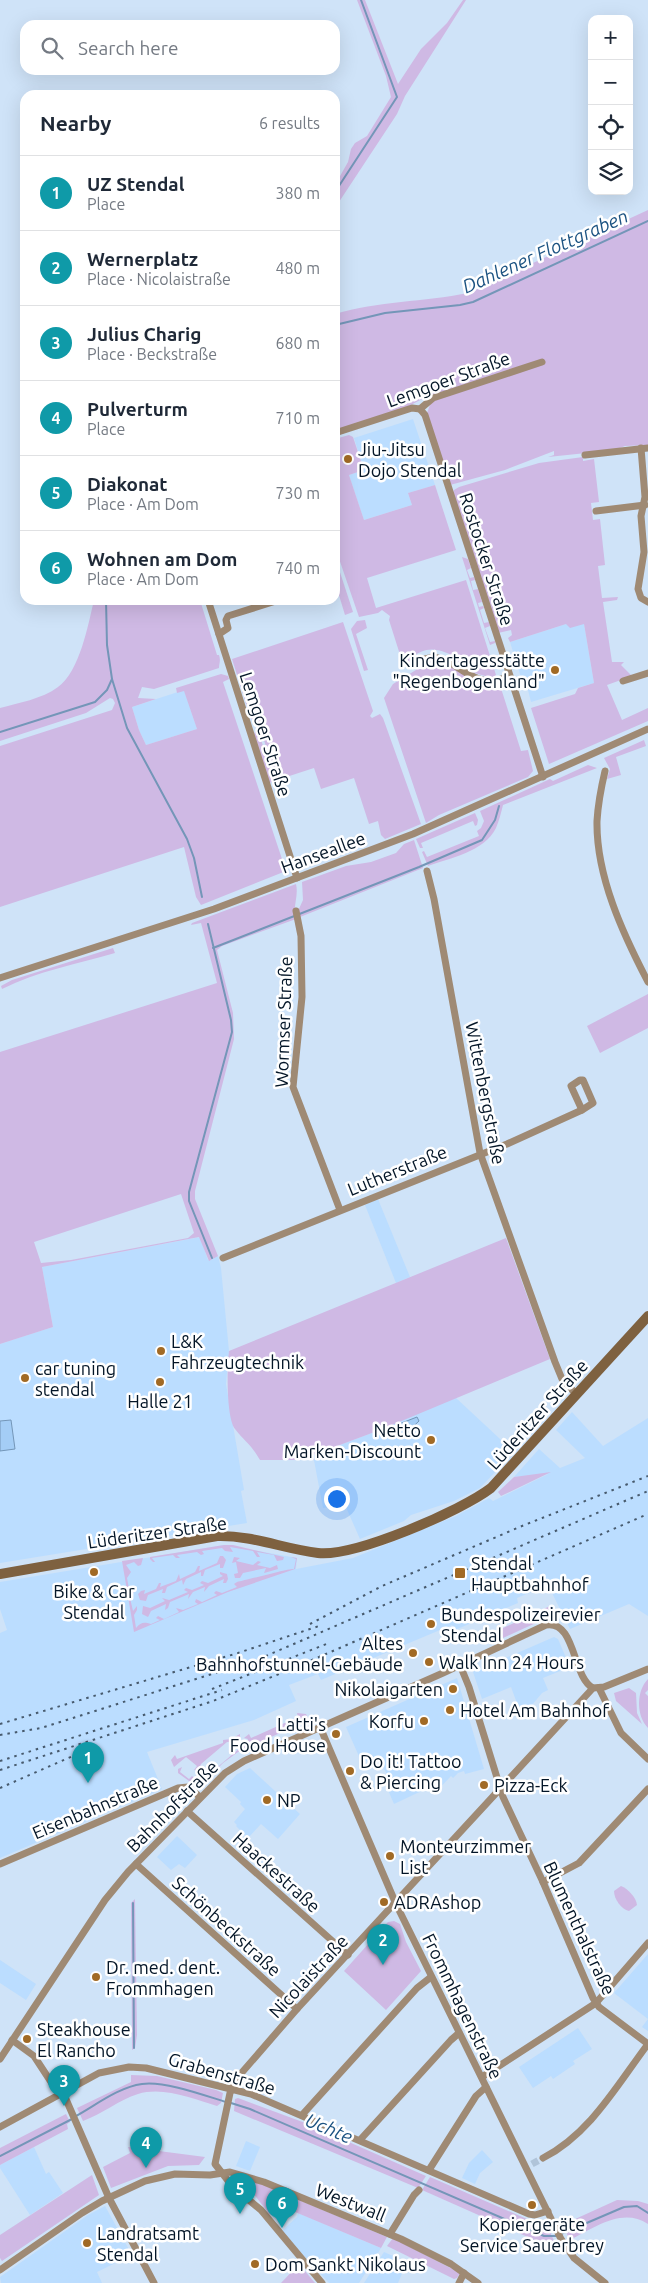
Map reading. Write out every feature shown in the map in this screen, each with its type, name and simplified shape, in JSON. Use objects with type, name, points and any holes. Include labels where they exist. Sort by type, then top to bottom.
[{"type":"main road","name":"Lüderitzer Straße","points":[[0,1574],[217,1536],[246,1538],[319,1553],[355,1550],[454,1509],[483,1494],[498,1481],[648,1316]]},
{"type":"street","name":"Lemgoer Straße","points":[[340,432],[412,408],[420,409],[433,398],[542,362]]},
{"type":"street","name":"Rostocker Straße","points":[[420,409],[425,415],[543,777]]},
{"type":"street","points":[[585,455],[644,448],[646,505],[641,516],[645,562],[638,594],[648,602]]},
{"type":"street","points":[[596,511],[646,505]]},
{"type":"street","name":"Lemgoer Straße","points":[[209,605],[297,878]]},
{"type":"street","points":[[218,634],[228,628],[226,620],[228,616],[263,605]]},
{"type":"street","points":[[417,663],[431,656],[439,657],[477,678],[487,681],[509,677]]},
{"type":"street","points":[[623,681],[648,673]]},
{"type":"street","name":"Hanseallee","points":[[0,978],[214,909],[426,829],[648,730]]},
{"type":"street","points":[[605,771],[597,822],[604,870],[621,926],[648,982]]},
{"type":"street","name":"Wittenbergstraße","points":[[427,871],[434,899],[480,1153],[555,1362],[562,1379],[577,1395]]},
{"type":"street","name":"Wormser Straße","points":[[297,914],[302,948],[302,997],[293,1087],[340,1210]]},
{"type":"street","name":"Lutherstraße","points":[[223,1258],[582,1110]]},
{"type":"street","name":"Bahnhofstraße","points":[[0,2059],[96,1912],[136,1864],[200,1797],[235,1765],[546,1625],[556,1625],[563,1631],[584,1678],[596,1688]]},
{"type":"street","name":"Blumenthalstraße","points":[[460,1665],[470,1687],[500,1790],[596,2003],[648,2044]]},
{"type":"street","name":"Nicolaistraße","points":[[221,2173],[214,2161],[226,2108],[238,2077],[297,2009],[596,1688],[648,1669]]},
{"type":"street","points":[[596,1688],[621,1733],[648,1759]]},
{"type":"street","name":"Frommhagenstraße","points":[[320,1727],[396,1904],[486,2087],[529,2165],[556,2229],[570,2254],[596,2280],[605,2283]]},
{"type":"street","name":"Eisenbahnstraße","points":[[0,1864],[178,1788],[188,1787],[200,1797]]},
{"type":"street","points":[[543,1882],[579,1863],[648,1789]]},
{"type":"street","name":"Haackestraße","points":[[187,1811],[348,1955]]},
{"type":"street","name":"Schönbeckstraße","points":[[136,1864],[297,2009]]},
{"type":"street","points":[[482,2077],[596,2003],[648,1944]]},
{"type":"street","points":[[302,2115],[417,1988],[431,1977]]},
{"type":"street","points":[[360,2140],[444,2047],[460,2033]]},
{"type":"street","points":[[12,2040],[34,2056],[71,2110],[109,2198],[154,2283]]},
{"type":"street","points":[[544,2158],[561,2148],[590,2122],[648,2044]]},
{"type":"street","name":"Grabenstraße","points":[[0,2127],[99,2072],[129,2067],[154,2069],[231,2091],[302,2115],[529,2214],[535,2215],[548,2211]]},
{"type":"street","points":[[429,2170],[476,2096],[486,2087]]},
{"type":"street","points":[[221,2173],[239,2192],[261,2210],[322,2283]]},
{"type":"street","name":"Westwall","points":[[0,2270],[59,2229],[109,2198],[145,2181],[166,2175],[210,2175],[221,2173],[242,2174],[390,2234],[419,2247],[478,2283]]},
{"type":"street","points":[[390,2234],[419,2190]]},
{"type":"street","points":[[459,2283],[464,2273]]},
{"type":"shaded area","points":[[357,0],[365,0],[398,84],[421,49],[447,23],[463,0],[466,0],[405,96],[397,114],[340,200],[340,176],[348,162],[351,149],[355,143],[367,136],[391,97],[386,76]]},
{"type":"shaded area","points":[[648,210],[648,445],[625,446],[615,450],[548,457],[554,455],[554,451],[505,470],[450,485],[427,413],[431,402],[542,360],[426,397],[405,408],[340,429],[340,313],[368,306],[468,293]]},
{"type":"shaded area","points":[[413,419],[435,485],[408,493],[412,505],[364,520],[349,475],[364,470],[354,438]]},
{"type":"shaded area","points":[[349,435],[353,437],[364,470],[349,475],[364,520],[412,505],[408,493],[435,485],[456,550],[367,578],[376,608],[466,580],[496,675],[492,678],[468,671],[457,663],[459,659],[440,651],[422,651],[410,659],[412,664],[402,661],[389,620],[390,616],[382,610],[378,613],[359,617],[340,562],[340,438]]},
{"type":"shaded area","points":[[583,457],[583,461],[594,459],[599,502],[591,503],[593,520],[600,519],[605,565],[598,566],[602,598],[618,597],[617,600],[603,602],[612,662],[624,662],[621,665],[632,676],[607,685],[622,720],[648,708],[648,721],[549,764],[531,708],[575,694],[578,688],[594,683],[584,624],[570,628],[566,624],[510,642],[508,638],[512,635],[511,630],[498,633],[453,493],[459,487],[539,463]]},
{"type":"shaded area","points":[[462,557],[468,559],[471,568],[467,570],[470,578],[474,577],[475,580],[471,581],[473,590],[478,589],[482,602],[478,603],[479,607],[483,606],[484,608],[480,610],[484,623],[489,622],[490,626],[485,628],[490,642],[495,641],[495,643],[490,645]]},
{"type":"shaded area","points":[[340,572],[353,612],[345,615],[340,598]]},
{"type":"shaded area","points":[[93,605],[202,605],[217,655],[219,655],[219,668],[154,689],[142,687],[138,698],[156,699],[132,707],[139,730],[146,745],[197,729],[184,691],[177,693],[176,688],[221,674],[228,676],[229,679],[223,682],[286,871],[201,905],[196,897],[184,847],[0,907],[0,746],[112,710],[115,703],[110,698],[86,713],[0,741],[0,708],[45,695],[58,687],[66,680],[72,670],[86,634]]},
{"type":"shaded area","points":[[365,620],[367,628],[356,634],[368,670],[364,671],[351,629],[357,621]]},
{"type":"shaded area","points":[[343,622],[373,711],[370,716],[372,718],[380,714],[383,718],[421,824],[385,839],[381,835],[378,821],[369,824],[354,778],[321,789],[314,768],[277,780],[260,728],[256,720],[251,719],[232,659]]},
{"type":"shaded area","name":"Kindertagesstätte \"Regenbogenland\"","points":[[566,624],[584,624],[594,683],[531,702],[527,686],[524,687],[510,642]]},
{"type":"shaded area","points":[[429,658],[499,682],[521,751],[528,750],[533,771],[528,777],[439,815],[426,823],[384,698],[393,684],[416,670],[416,666],[421,668],[429,663]]},
{"type":"shaded area","points":[[184,690],[197,729],[146,745],[132,707]]},
{"type":"shaded area","points":[[257,728],[275,781],[269,783],[254,734]]},
{"type":"shaded area","points":[[644,740],[646,746],[616,757],[621,775],[607,779],[610,769],[604,758]]},
{"type":"shaded area","points":[[588,765],[597,768],[503,805],[496,828],[483,843],[466,853],[428,866],[422,852],[424,851],[427,857],[479,836],[477,831],[481,828],[484,821],[480,811],[550,779],[553,781]]},
{"type":"shaded area","points":[[475,813],[478,820],[477,825],[475,826],[473,821],[421,843],[423,848],[420,848],[416,839]]},
{"type":"shaded area","points":[[414,840],[423,868],[300,917],[298,911],[303,900],[302,882],[346,866],[371,862],[396,853],[404,844]]},
{"type":"shaded area","points":[[296,884],[296,919],[222,946],[217,950],[233,1013],[234,1039],[195,1191],[195,1199],[218,1256],[209,1261],[199,1237],[42,1267],[53,1327],[0,1344],[0,1052],[217,983],[201,923],[191,925]],"holes":[[[181,1194],[194,1233],[188,1238],[71,1260],[41,1263],[34,1242]]]},
{"type":"shaded area","points":[[113,948],[115,953],[44,973],[2,989],[1,986],[12,980]]},
{"type":"shaded area","points":[[648,994],[648,1028],[600,1053],[587,1026]]},
{"type":"shaded area","points":[[378,1199],[410,1277],[396,1283],[365,1205]]},
{"type":"shaded area","points":[[200,1237],[208,1260],[218,1256],[221,1268],[229,1351],[226,1384],[244,1490],[241,1491],[247,1523],[0,1563],[0,1344],[53,1327],[42,1267]]},
{"type":"shaded area","points":[[506,1238],[550,1359],[380,1430],[313,1455],[314,1460],[260,1460],[235,1429],[232,1423],[229,1403],[229,1351]]},
{"type":"shaded area","points":[[455,1397],[514,1452],[480,1488],[454,1501],[411,1515],[404,1521],[360,1539],[345,1505],[323,1508],[313,1455],[380,1430]]},
{"type":"shaded area","points":[[572,1412],[603,1446],[648,1418],[648,1616],[629,1604],[570,1629],[548,1585],[517,1598],[518,1603],[455,1630],[452,1625],[321,1680],[318,1674],[289,1685],[296,1701],[254,1720],[147,1752],[162,1789],[0,1858],[0,1633],[7,1630],[0,1609],[0,1582],[224,1545],[297,1558],[296,1569],[353,1558],[456,1516],[489,1498],[493,1501],[548,1474],[514,1477],[539,1449],[560,1468],[585,1458],[556,1430]]},
{"type":"shaded area","points":[[417,1417],[419,1421],[401,1438],[394,1437],[388,1432],[399,1424]]},
{"type":"shaded area","points":[[11,1420],[15,1449],[0,1451],[0,1421]]},
{"type":"shaded area","points":[[551,1472],[501,1496],[498,1492],[514,1477]]},
{"type":"shaded area","points":[[233,1545],[284,1557],[283,1560],[277,1561],[274,1555],[257,1552],[260,1557],[257,1557],[253,1551],[230,1547],[233,1552],[225,1551],[222,1548],[202,1551],[204,1554],[201,1555],[197,1552],[177,1555],[180,1558],[176,1558],[173,1555],[152,1558],[155,1562],[150,1559],[150,1557]]},
{"type":"shaded area","points":[[220,1556],[223,1556],[226,1560],[223,1568],[220,1568],[220,1564],[205,1570],[203,1576],[201,1576],[201,1572],[186,1579],[183,1585],[182,1580],[167,1587],[165,1593],[162,1593],[163,1589],[148,1595],[146,1601],[140,1600],[138,1594],[141,1591],[145,1590],[144,1594],[156,1589],[159,1583],[161,1583],[160,1587],[176,1581],[179,1574],[180,1579],[195,1572],[198,1566],[200,1566],[199,1571],[217,1563]]},
{"type":"shaded area","points":[[234,1557],[240,1558],[236,1561],[253,1565],[258,1561],[261,1562],[257,1565],[270,1568],[277,1565],[278,1569],[264,1573],[266,1568],[243,1573],[240,1578],[235,1578],[234,1574],[238,1573],[236,1562],[232,1563]]},
{"type":"shaded area","points":[[291,1557],[297,1558],[295,1569],[228,1592],[134,1632],[122,1561],[143,1558],[141,1565],[138,1566],[134,1562],[126,1565],[131,1572],[127,1578],[130,1594],[134,1589],[130,1598],[133,1611],[137,1606],[134,1615],[136,1628],[143,1623],[151,1624],[160,1620],[156,1618],[158,1616],[164,1619],[179,1612],[176,1608],[183,1610],[198,1604],[195,1602],[196,1599],[202,1602],[217,1595],[214,1593],[216,1591],[222,1593],[237,1587],[234,1584],[237,1582],[294,1569],[296,1559]]},
{"type":"shaded area","points":[[220,1572],[227,1574],[228,1579],[226,1583],[223,1583],[224,1579],[209,1586],[204,1592],[205,1587],[193,1592],[188,1599],[189,1594],[170,1602],[168,1608],[165,1610],[166,1604],[151,1611],[148,1617],[142,1614],[143,1606],[150,1608],[165,1601],[162,1598],[169,1600],[188,1592],[184,1590],[186,1588],[192,1590],[204,1585],[200,1583],[202,1581],[208,1583],[223,1576]]},
{"type":"shaded area","points":[[550,1606],[553,1611],[551,1616],[503,1638],[501,1629]]},
{"type":"shaded area","points":[[554,1637],[558,1639],[570,1667],[543,1678],[548,1690],[542,1693],[522,1717],[511,1687],[482,1699],[473,1672]]},
{"type":"shaded area","points":[[457,1678],[484,1769],[465,1774],[464,1771],[458,1773],[453,1778],[451,1776],[434,1794],[428,1788],[394,1804],[388,1790],[394,1787],[379,1760],[375,1757],[362,1763],[346,1727]]},
{"type":"shaded area","points":[[648,1679],[648,1690],[645,1693],[648,1696],[648,1728],[641,1717],[639,1704],[641,1690]]},
{"type":"shaded area","points":[[629,1688],[636,1693],[637,1713],[642,1724],[616,1701],[614,1693]]},
{"type":"shaded area","points":[[297,1713],[306,1714],[309,1720],[238,1752],[223,1763],[203,1783],[189,1781],[178,1773],[178,1769],[182,1767],[180,1772],[189,1779],[192,1776],[199,1782],[203,1779],[201,1775],[207,1776],[247,1742],[248,1739],[244,1738],[249,1734],[251,1738],[298,1717]]},
{"type":"shaded area","points":[[240,1734],[240,1737],[229,1745],[229,1742],[227,1742],[201,1764],[198,1771],[194,1770],[197,1766],[186,1757],[174,1767],[171,1760],[175,1755],[177,1759],[223,1743],[223,1740],[231,1739]]},
{"type":"shaded area","points":[[250,1768],[300,1814],[278,1839],[261,1824],[248,1838],[234,1822],[245,1809],[240,1804],[241,1802],[225,1787],[237,1774]]},
{"type":"shaded area","points":[[177,1836],[197,1855],[185,1868],[179,1864],[171,1870],[157,1857]]},
{"type":"shaded area","points":[[621,1886],[631,1894],[637,1905],[629,1911],[618,1903],[615,1897],[614,1891]]},
{"type":"shaded area","points":[[135,1899],[137,2035],[135,2048],[132,2050],[131,1903]]},
{"type":"shaded area","points":[[394,1921],[400,1924],[406,1942],[421,1971],[386,2010],[344,1971],[388,1922]]},
{"type":"shaded area","points":[[648,1954],[648,2019],[614,1993]]},
{"type":"shaded area","points":[[0,1960],[36,1984],[26,2000],[0,1983]]},
{"type":"shaded area","points":[[648,2019],[648,2031],[642,2027]]},
{"type":"shaded area","points":[[578,2028],[592,2049],[573,2061],[575,2064],[553,2079],[551,2076],[533,2088],[519,2067]]},
{"type":"shaded area","points":[[131,2075],[157,2076],[216,2090],[223,2093],[221,2103],[217,2106],[178,2094],[148,2092],[117,2103],[83,2121],[77,2108],[131,2082]]},
{"type":"shaded area","points":[[238,2098],[308,2124],[426,2176],[418,2188],[234,2111],[235,2099]]},
{"type":"shaded area","points":[[66,2114],[70,2122],[67,2124],[68,2129],[0,2165],[0,2148]]},
{"type":"shaded area","points":[[246,2141],[260,2147],[250,2171],[236,2166]]},
{"type":"shaded area","points":[[34,2147],[46,2174],[49,2172],[63,2193],[30,2215],[0,2168],[0,2165]]},
{"type":"shaded area","points":[[128,2147],[205,2157],[199,2165],[168,2166],[111,2188],[103,2167],[130,2153]]},
{"type":"shaded area","points":[[482,2150],[493,2162],[480,2173],[475,2184],[462,2178],[469,2163]]},
{"type":"shaded area","points":[[92,2175],[99,2195],[2,2261],[0,2258],[0,2235]]},
{"type":"shaded area","points":[[430,2177],[543,2226],[550,2232],[555,2243],[549,2245],[539,2242],[422,2190]]},
{"type":"shaded area","points":[[247,2178],[387,2237],[381,2248],[276,2204],[270,2215],[253,2193],[244,2186],[243,2181]]},
{"type":"shaded area","points":[[617,2200],[638,2201],[648,2204],[648,2224],[638,2219],[618,2218],[598,2225],[570,2240],[562,2225]]},
{"type":"shaded area","name":"Landratsamt Stendal","points":[[105,2206],[132,2255],[97,2272],[102,2283],[1,2283],[0,2277],[88,2215]]},
{"type":"shaded area","points":[[298,2213],[381,2248],[359,2283],[329,2283],[286,2236],[282,2231],[297,2217]]},
{"type":"shaded area","points":[[393,2238],[460,2273],[454,2279],[387,2246]]},
{"type":"shaded area","points":[[384,2252],[407,2262],[398,2283],[364,2283]]},
{"type":"shaded area","points":[[299,2264],[315,2283],[281,2283]]},
{"type":"waterway","points":[[340,184],[397,97],[361,0]]},
{"type":"waterway","name":"Dahlener Flottgraben","points":[[340,324],[385,313],[473,302],[648,221]]},
{"type":"waterway","points":[[106,605],[107,645],[112,679],[127,728],[187,839],[194,858],[202,897]]},
{"type":"waterway","points":[[0,732],[95,702],[107,690],[112,679]]},
{"type":"waterway","points":[[213,948],[419,867],[482,840],[495,820],[499,806]]},
{"type":"waterway","points":[[208,924],[231,1020],[232,1032],[189,1192],[189,1201],[212,1258]]},
{"type":"waterway","points":[[133,1903],[134,2048]]},
{"type":"waterway","name":"Uchte","points":[[76,2116],[116,2093],[142,2084],[173,2087],[226,2102]]},
{"type":"waterway","name":"Uchte","points":[[231,2103],[250,2109],[544,2236],[556,2236]]},
{"type":"waterway","name":"Uchte","points":[[0,2156],[72,2119]]},
{"type":"waterway","name":"Uchte","points":[[561,2234],[624,2207],[637,2206],[648,2213]]},
{"type":"tunnel","points":[[532,2164],[543,2158]]},
{"type":"railway","points":[[310,1624],[382,1586],[522,1526],[648,1476]]},
{"type":"railway","points":[[0,1735],[41,1728],[259,1659],[648,1491]]},
{"type":"railway","points":[[0,1770],[213,1701],[296,1667],[648,1514]]},
{"type":"railway","points":[[0,1724],[238,1653],[322,1625]]},
{"type":"railway","points":[[212,1689],[329,1643]]},
{"type":"railway","points":[[0,1761],[222,1690]]},
{"type":"railway","points":[[0,1788],[91,1748]]},
{"type":"place","name":"Jiu-Jitsu Dojo Stendal","points":[[348,459]]},
{"type":"place","name":"Kindertagesstätte \"Regenbogenland\"","points":[[555,670]]},
{"type":"place","name":"L&K Fahrzeugtechnik","points":[[161,1351]]},
{"type":"place","name":"car tuning stendal","points":[[25,1378]]},
{"type":"place","name":"Halle 21","points":[[160,1382]]},
{"type":"place","name":"Netto Marken-Discount","points":[[431,1440]]},
{"type":"place","name":"Bike & Car Stendal","points":[[94,1572]]},
{"type":"place","name":"Stendal Hauptbahnhof","points":[[460,1573]]},
{"type":"place","name":"Bundespolizeirevier Stendal","points":[[431,1624]]},
{"type":"place","name":"Altes Bahnhofstunnel-Gebäude","points":[[413,1653]]},
{"type":"place","name":"Walk Inn 24 Hours","points":[[429,1662]]},
{"type":"place","name":"Nikolaigarten","points":[[453,1689]]},
{"type":"place","name":"Hotel Am Bahnhof","points":[[450,1710]]},
{"type":"place","name":"Korfu","points":[[424,1721]]},
{"type":"place","name":"Latti's Food House","points":[[336,1734]]},
{"type":"place","name":"Do it! Tattoo & Piercing","points":[[350,1771]]},
{"type":"place","name":"UZ Stendal","points":[[88,1783]]},
{"type":"place","name":"Pizza-Eck","points":[[484,1785]]},
{"type":"place","name":"NP","points":[[267,1800]]},
{"type":"place","name":"Monteurzimmer List","points":[[390,1856]]},
{"type":"place","name":"ADRAshop","points":[[384,1902]]},
{"type":"place","name":"Wernerplatz","points":[[383,1965]]},
{"type":"place","name":"Dr. med. dent. Frommhagen","points":[[96,1977]]},
{"type":"place","name":"Steakhouse El Rancho","points":[[27,2039]]},
{"type":"place","name":"Julius Charig","points":[[64,2106]]},
{"type":"place","name":"Pulverturm","points":[[146,2168]]},
{"type":"place","name":"Kopiergeräte Service Sauerbrey","points":[[532,2205]]},
{"type":"place","name":"Diakonat","points":[[240,2214]]},
{"type":"place","name":"Wohnen am Dom","points":[[282,2228]]},
{"type":"place","name":"Landratsamt Stendal","points":[[87,2243]]},
{"type":"place","name":"Dom Sankt Nikolaus","points":[[255,2264]]}]
